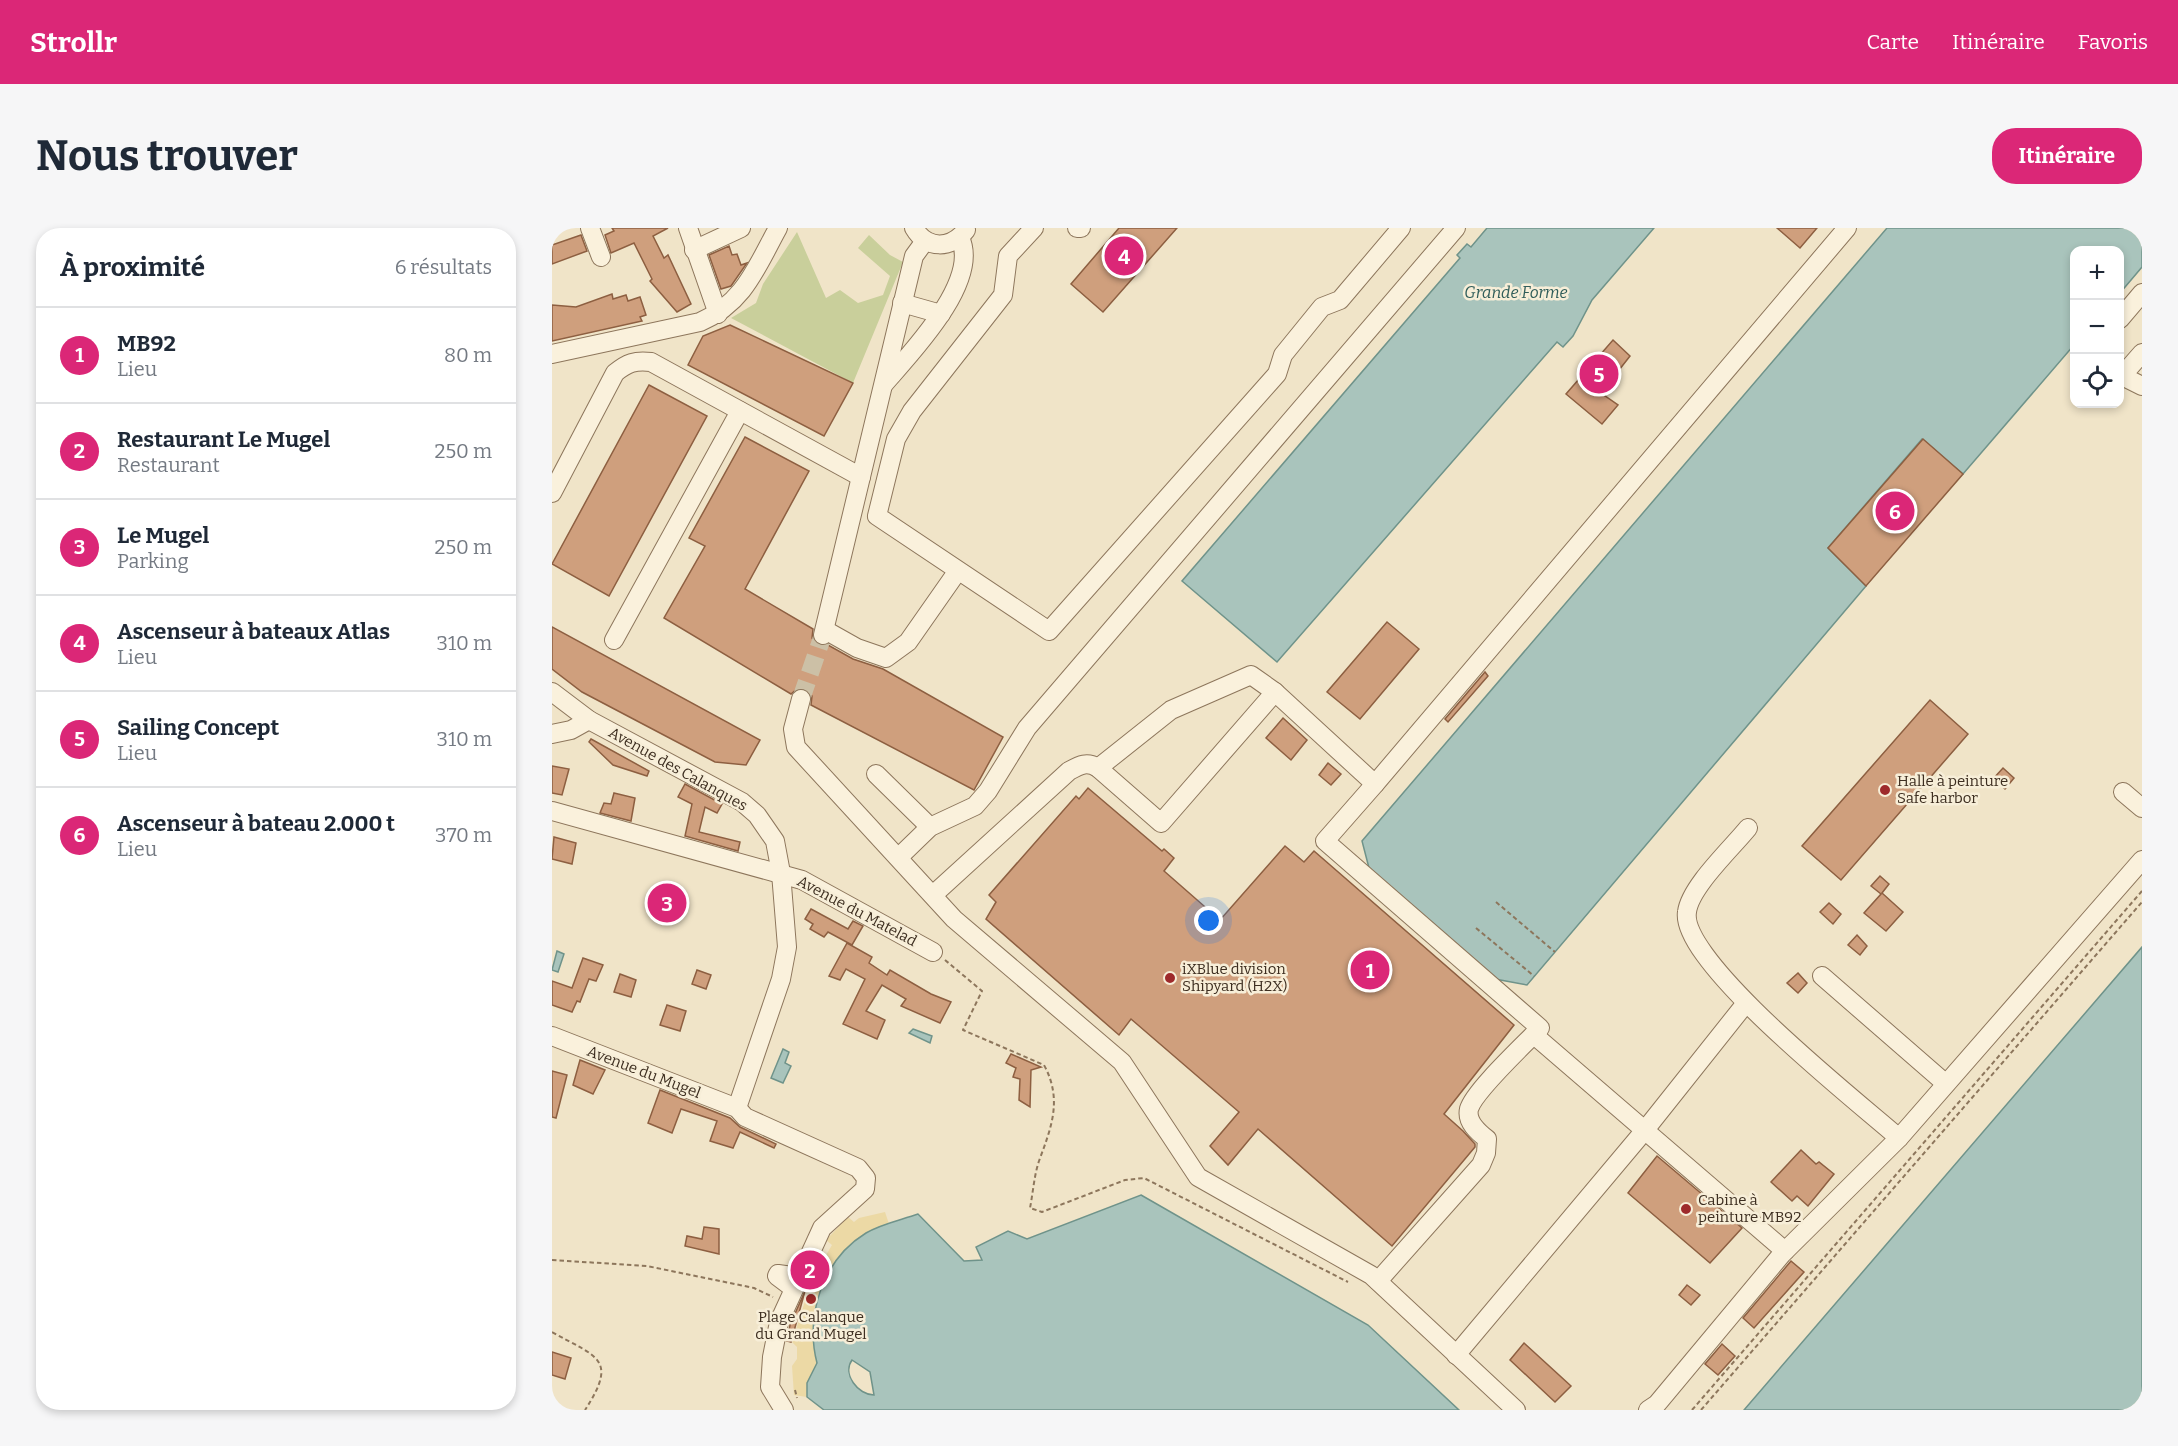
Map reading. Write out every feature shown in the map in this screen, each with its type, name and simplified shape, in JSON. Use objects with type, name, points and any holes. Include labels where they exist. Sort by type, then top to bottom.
[{"type":"street","points":[[590,228],[601,257]]},
{"type":"street","points":[[688,228],[718,314]]},
{"type":"street","points":[[694,250],[741,228]]},
{"type":"street","points":[[552,354],[700,322],[718,314],[741,295],[778,228]]},
{"type":"street","points":[[1034,228],[1008,256],[1002,295],[912,411],[896,439],[877,516],[957,572],[1049,631],[1277,374],[1283,355],[1322,307],[1340,300],[1401,228]]},
{"type":"street","points":[[899,857],[930,827],[975,806],[988,791],[1027,728],[1455,228]]},
{"type":"street","points":[[1378,1281],[1481,1165],[1486,1153],[1487,1139],[1473,1125],[1469,1109],[1477,1095],[1540,1028],[1325,841],[1847,228]]},
{"type":"street","points":[[881,387],[948,305],[961,267],[963,233],[943,245],[920,234],[881,387],[824,632],[856,648],[886,658],[908,642],[957,572]]},
{"type":"street","points":[[2124,315],[2142,293]]},
{"type":"street","points":[[902,303],[941,314]]},
{"type":"street","points":[[2124,372],[2142,353]]},
{"type":"street","points":[[552,492],[615,373],[626,364],[638,360],[651,362],[861,477]]},
{"type":"street","points":[[2124,378],[2142,386]]},
{"type":"street","points":[[614,640],[740,411]]},
{"type":"street","points":[[1098,768],[1172,710],[1251,675],[1275,692],[1375,784]]},
{"type":"street","name":"Avenue des Calanques","points":[[552,692],[590,720],[742,802],[757,815],[775,841],[781,873],[787,946],[781,979],[736,1108]]},
{"type":"street","points":[[933,895],[1069,771],[1083,764],[1098,768],[1161,824],[1275,692]]},
{"type":"street","points":[[801,699],[793,729],[796,747],[954,919],[1122,1062],[1198,1177],[1371,1275],[1516,1410]]},
{"type":"street","points":[[552,734],[571,730],[590,720]]},
{"type":"street","points":[[876,774],[930,827]]},
{"type":"street","points":[[2124,792],[2142,808]]},
{"type":"street","name":"Avenue du Matelad","points":[[552,811],[781,873],[822,889],[933,952]]},
{"type":"street","points":[[1748,828],[1690,899],[1686,915],[1690,934],[1710,962],[1746,1004],[1899,1138]]},
{"type":"street","points":[[1648,1410],[1657,1404],[1785,1251],[1899,1138],[2142,860]]},
{"type":"street","points":[[1822,976],[1945,1083]]},
{"type":"street","points":[[1456,1355],[1645,1130],[1746,1004]]},
{"type":"street","points":[[1534,1035],[1785,1251]]},
{"type":"street","name":"Avenue du Mugel","points":[[552,1036],[736,1108],[745,1117],[858,1168],[866,1178],[865,1189],[822,1228],[797,1287],[779,1322],[772,1357],[770,1388],[784,1410]]},
{"type":"path","points":[[1692,1410],[2142,891]]},
{"type":"path","points":[[1496,902],[1555,952]]},
{"type":"path","points":[[1701,1410],[2142,902]]},
{"type":"path","points":[[1476,928],[1534,976]]},
{"type":"path","points":[[933,952],[982,991],[963,1030],[1044,1065],[1046,1069],[1053,1090],[1054,1117],[1051,1134],[1038,1163],[1030,1208],[1042,1212],[1125,1180],[1144,1178],[1349,1282]]},
{"type":"path","points":[[552,1260],[647,1266],[754,1288],[797,1287]]},
{"type":"path","points":[[552,1332],[597,1357],[603,1370],[598,1389],[585,1410]]},
{"type":"green space","points":[[797,232],[826,298],[840,290],[858,303],[883,295],[890,276],[858,248],[869,235],[890,255],[903,262],[853,383],[731,318],[756,303],[763,284]]},
{"type":"sand","name":"Plage Calanque du Grand Mugel","points":[[885,1212],[889,1224],[851,1246],[825,1279],[817,1298],[813,1319],[813,1340],[817,1363],[807,1383],[807,1397],[794,1395],[792,1366],[797,1359],[797,1347],[792,1342],[812,1279],[832,1245],[826,1240],[848,1217],[854,1222],[859,1218]]},
{"type":"water","name":"Grande Forme","points":[[1487,228],[1654,228],[1592,300],[1573,336],[1563,347],[1557,342],[1277,662],[1182,581],[1460,258],[1457,255],[1467,244],[1471,247]]},
{"type":"water","points":[[1887,228],[2142,228],[2142,267],[2124,288],[2124,246],[2070,246],[2070,350],[1963,474],[1922,439],[1828,548],[1866,586],[1527,985],[1495,979],[1369,868],[1362,841]]},
{"type":"water","points":[[2142,947],[2142,1410],[1744,1410]]},
{"type":"water","points":[[557,951],[564,954],[558,972],[552,970]]},
{"type":"water","points":[[913,1029],[932,1036],[930,1043],[909,1033]]},
{"type":"water","points":[[783,1049],[789,1052],[785,1063],[791,1066],[783,1083],[771,1078]]},
{"type":"water","points":[[1141,1195],[1368,1325],[1459,1410],[824,1410],[807,1397],[807,1383],[817,1363],[813,1327],[820,1290],[838,1258],[866,1233],[918,1214],[964,1261],[982,1260],[976,1247],[1008,1231],[1027,1239]],"holes":[[[852,1360],[870,1372],[874,1395],[857,1388],[850,1377],[849,1366]]]},
{"type":"building","points":[[612,228],[668,228],[653,236],[664,258],[668,255],[691,304],[677,312],[650,281],[652,279],[634,243],[611,253],[605,235],[614,231]]},
{"type":"building","points":[[1119,228],[1177,228],[1103,312],[1071,284]]},
{"type":"building","points":[[1777,228],[1817,228],[1800,248]]},
{"type":"building","points":[[581,235],[587,251],[552,264],[552,245]]},
{"type":"building","points":[[729,246],[732,255],[737,254],[741,265],[747,263],[731,286],[721,289],[709,255]]},
{"type":"building","points":[[612,294],[613,299],[626,295],[628,301],[640,297],[646,315],[640,317],[642,321],[552,341],[552,305],[576,307]]},
{"type":"building","points":[[730,325],[853,383],[824,436],[688,365],[703,336]]},
{"type":"building","points":[[1613,340],[1630,356],[1601,393],[1618,405],[1602,424],[1566,394]]},
{"type":"building","points":[[649,385],[707,416],[609,596],[552,564]]},
{"type":"building","points":[[745,437],[809,471],[745,589],[813,629],[812,638],[816,644],[828,645],[853,659],[883,669],[1003,737],[974,790],[811,705],[812,696],[804,688],[798,688],[791,694],[664,618],[705,546],[689,538]]},
{"type":"building","points":[[1923,439],[1963,474],[1866,586],[1828,548]]},
{"type":"building","points":[[1387,622],[1419,649],[1360,719],[1327,692]]},
{"type":"building","points":[[552,627],[760,740],[746,765],[715,762],[582,692],[552,669]]},
{"type":"building","points":[[1485,672],[1488,676],[1448,722],[1445,719]]},
{"type":"building","name":"Halle à peinture Safe harbor","points":[[1930,700],[1968,734],[1841,880],[1802,846]]},
{"type":"building","points":[[1283,718],[1307,740],[1291,760],[1266,738]]},
{"type":"building","points":[[591,739],[649,771],[647,776],[613,765],[589,742]]},
{"type":"building","points":[[1328,763],[1341,774],[1331,785],[1319,775]]},
{"type":"building","points":[[552,766],[569,769],[562,795],[552,793]]},
{"type":"building","points":[[2003,768],[2014,778],[2005,789],[1993,779]]},
{"type":"building","points":[[685,784],[722,804],[717,813],[705,807],[699,832],[740,842],[738,851],[685,836],[692,804],[678,797]]},
{"type":"building","name":"iXBlue division Shipyard (H2X)","points":[[1088,788],[1162,851],[1164,849],[1174,858],[1164,871],[1220,920],[1285,846],[1304,862],[1314,851],[1514,1025],[1444,1114],[1463,1131],[1475,1147],[1392,1246],[1258,1129],[1228,1165],[1210,1146],[1239,1112],[1131,1019],[1119,1035],[986,919],[996,902],[989,895],[1076,796],[1079,799]]},
{"type":"building","points":[[614,793],[635,798],[631,821],[600,813],[604,803],[611,804]]},
{"type":"building","points":[[554,837],[576,843],[572,864],[552,859]]},
{"type":"building","points":[[1880,876],[1889,884],[1882,893],[1903,912],[1886,931],[1864,913],[1881,894],[1871,886]]},
{"type":"building","points":[[1829,903],[1841,914],[1833,924],[1820,912]]},
{"type":"building","points":[[811,909],[848,929],[853,921],[863,926],[852,945],[828,932],[824,937],[810,929],[813,924],[805,919]]},
{"type":"building","points":[[1857,935],[1867,946],[1860,955],[1848,945]]},
{"type":"building","points":[[847,943],[872,957],[869,963],[887,975],[890,970],[931,994],[951,1002],[940,1023],[901,1006],[906,999],[882,985],[866,1011],[885,1020],[877,1039],[843,1024],[865,979],[846,969],[840,980],[829,976]]},
{"type":"building","points":[[583,958],[603,965],[596,981],[589,979],[580,1002],[577,1001],[572,1012],[552,1005],[552,981],[572,988]]},
{"type":"building","points":[[697,970],[711,975],[706,989],[692,984]]},
{"type":"building","points":[[1798,973],[1807,983],[1798,993],[1787,983]]},
{"type":"building","points":[[620,974],[636,980],[631,997],[614,992]]},
{"type":"building","points":[[667,1005],[686,1011],[680,1031],[660,1025]]},
{"type":"building","points":[[1011,1054],[1041,1067],[1031,1070],[1030,1107],[1019,1100],[1020,1079],[1013,1077],[1016,1068],[1006,1063]]},
{"type":"building","points":[[580,1060],[605,1070],[593,1094],[573,1085]]},
{"type":"building","points":[[552,1071],[567,1075],[556,1118],[552,1117]]},
{"type":"building","points":[[660,1090],[730,1118],[740,1127],[776,1144],[774,1148],[740,1132],[733,1148],[710,1141],[717,1121],[681,1109],[672,1133],[648,1123]]},
{"type":"building","points":[[1801,1150],[1816,1164],[1819,1162],[1834,1174],[1808,1206],[1797,1196],[1792,1201],[1771,1182]]},
{"type":"building","name":"Cabine à peinture MB92","points":[[1657,1156],[1742,1228],[1710,1263],[1628,1193]]},
{"type":"building","points":[[704,1227],[719,1229],[719,1254],[685,1246],[687,1236],[702,1239]]},
{"type":"building","points":[[1791,1261],[1804,1272],[1754,1328],[1743,1318]]},
{"type":"building","points":[[1687,1285],[1700,1295],[1691,1305],[1679,1295]]},
{"type":"building","points":[[805,1291],[791,1342],[787,1341],[790,1325]]},
{"type":"building","points":[[1524,1343],[1571,1386],[1555,1402],[1510,1360]]},
{"type":"building","points":[[1722,1344],[1735,1356],[1718,1375],[1705,1364]]},
{"type":"building","points":[[552,1352],[571,1358],[565,1379],[552,1375]]},
{"type":"tunnel","points":[[801,699],[823,635]]},
{"type":"place","name":"Ascenseur à bateaux Atlas","points":[[1124,256]]},
{"type":"place","name":"Sailing Concept","points":[[1599,374]]},
{"type":"place","name":"Ascenseur à bateau 2.000 t","points":[[1895,511]]},
{"type":"place","name":"Halle à peinture Safe harbor","points":[[1885,790]]},
{"type":"place","name":"Le Mugel","points":[[667,903]]},
{"type":"place","name":"MB92","points":[[1370,970]]},
{"type":"place","name":"iXBlue division Shipyard (H2X)","points":[[1170,978]]},
{"type":"place","name":"Cabine à peinture MB92","points":[[1686,1209]]},
{"type":"place","name":"Restaurant Le Mugel","points":[[810,1270]]},
{"type":"place","name":"Plage Calanque du Grand Mugel","points":[[811,1299]]}]
